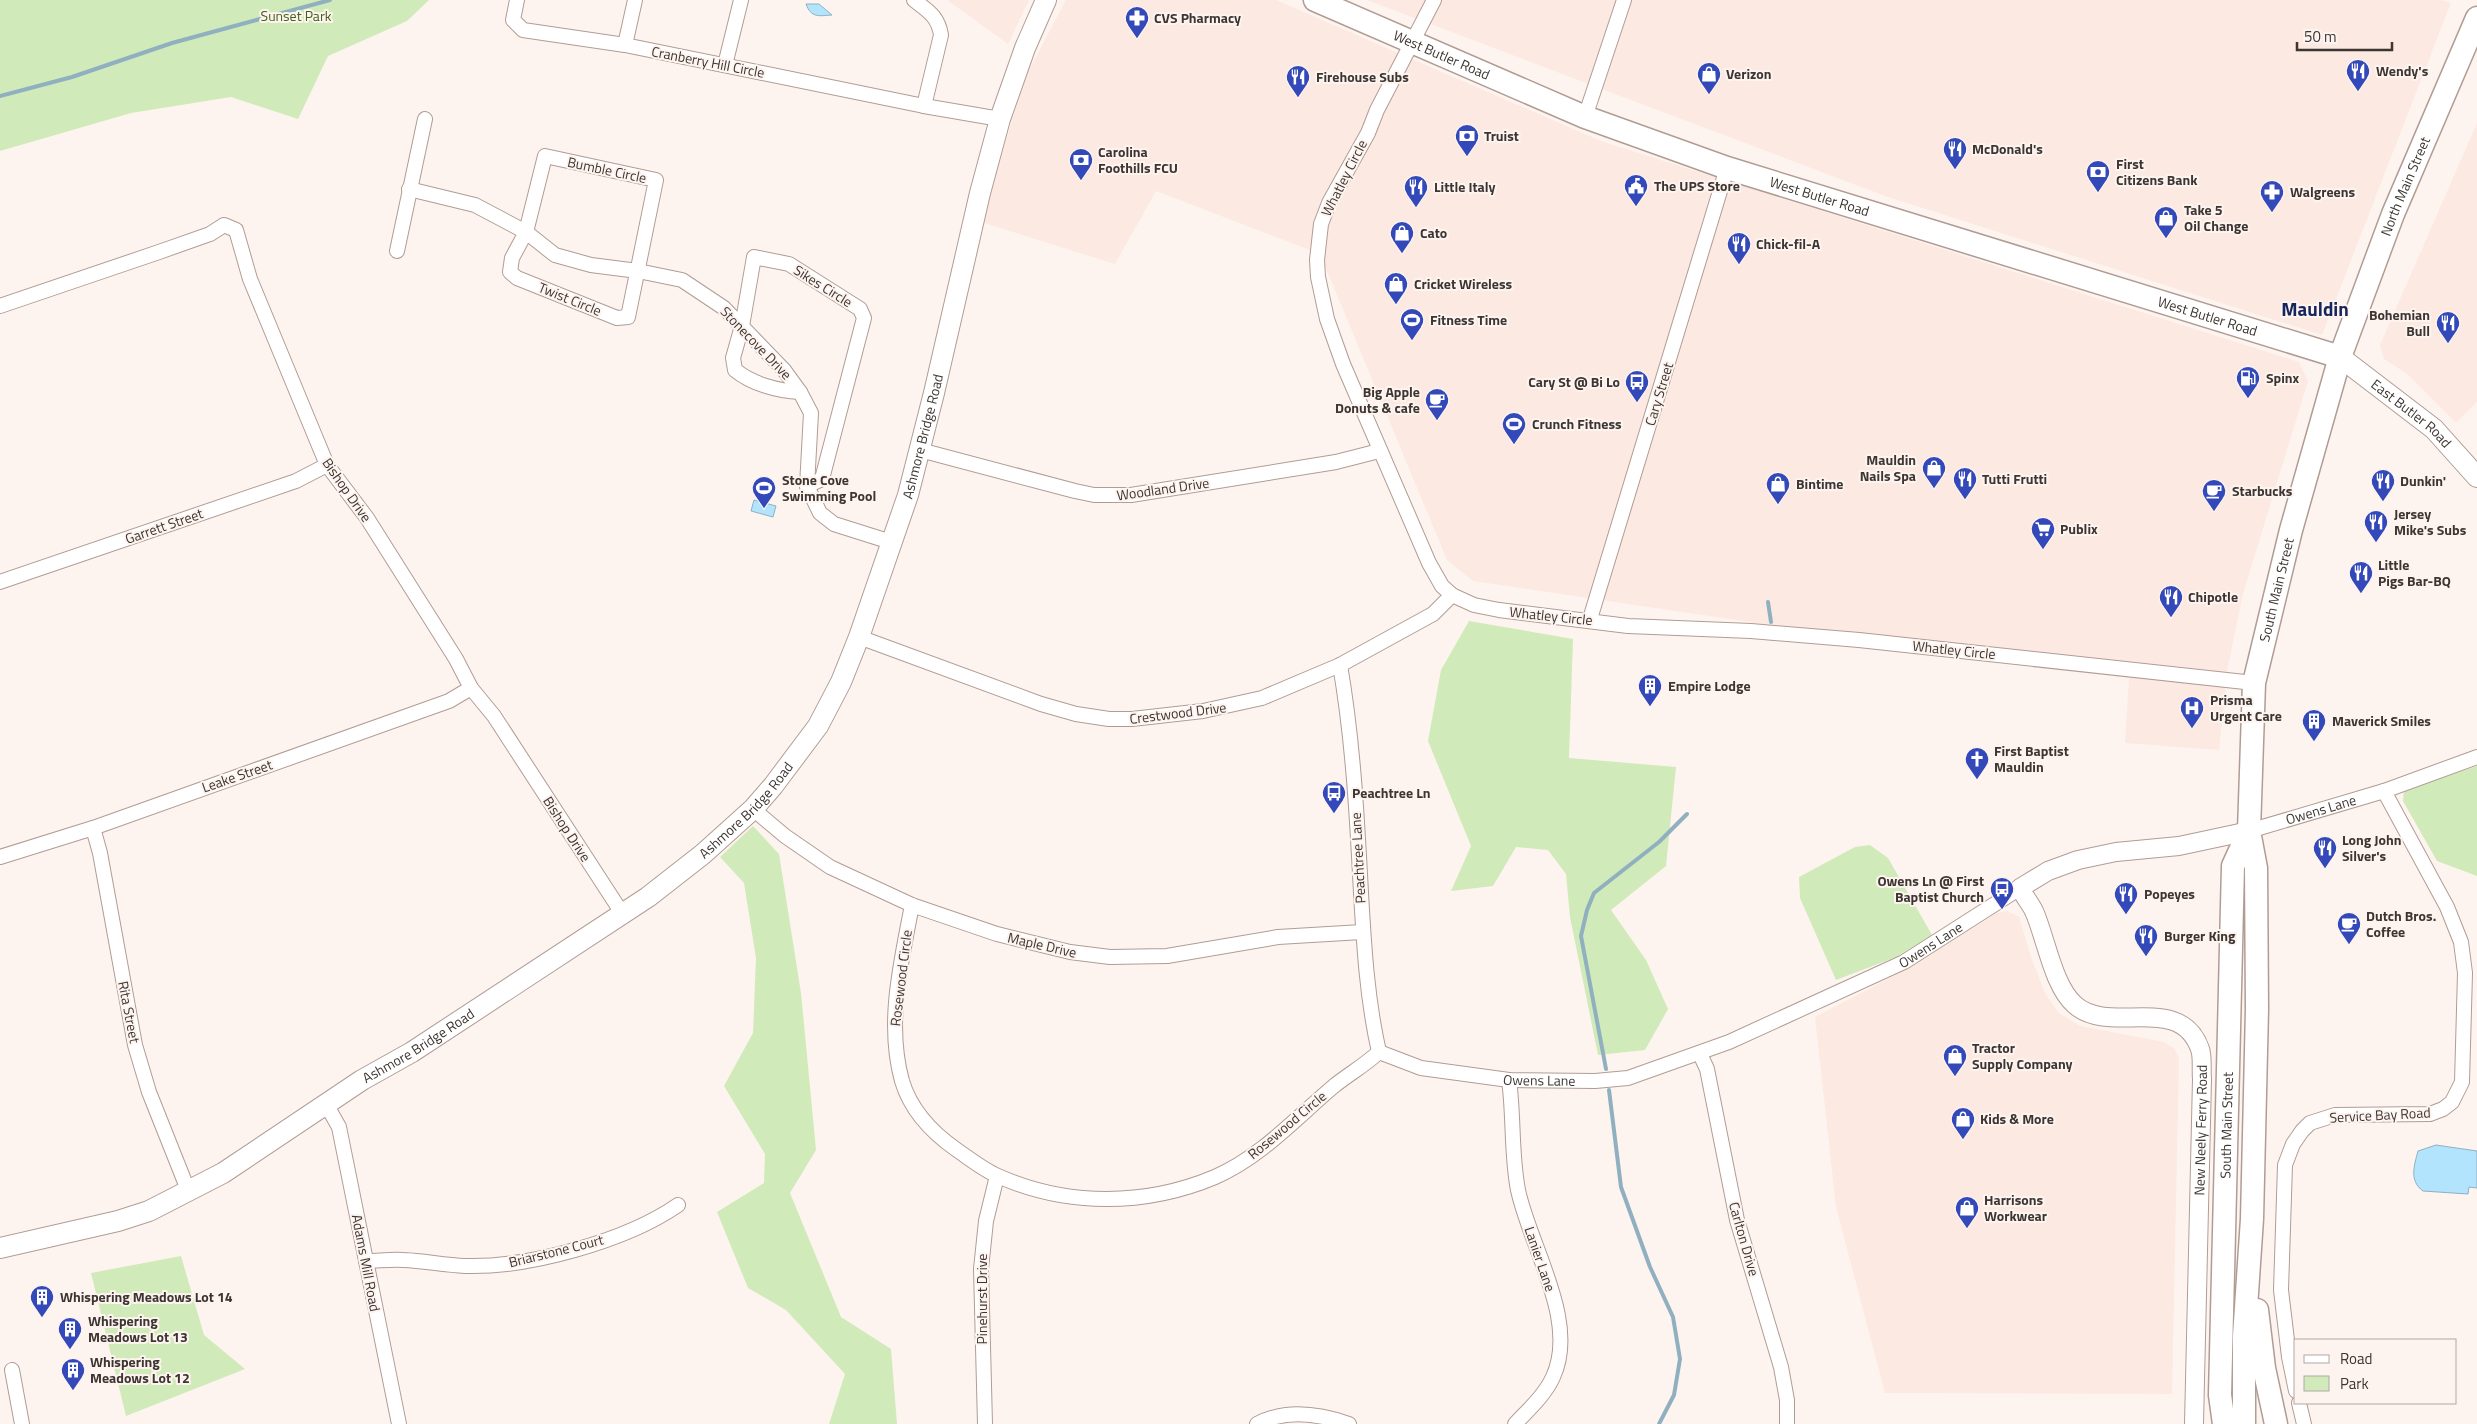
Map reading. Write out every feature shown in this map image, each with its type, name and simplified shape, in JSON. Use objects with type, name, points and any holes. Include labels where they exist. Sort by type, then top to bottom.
[{"type":"main road","name":"Ashmore Bridge Road","points":[[0,1248],[118,1222],[148,1211],[223,1173],[362,1080],[412,1052],[622,914],[673,878],[753,809],[795,759],[818,726],[842,682],[860,637],[908,495],[980,193],[1000,119],[1025,48],[1046,0]]},
{"type":"main road","name":"West Butler Road","points":[[1315,0],[1585,117],[1727,168],[2340,357]]},
{"type":"main road","name":"North Main Street","points":[[2340,357],[2393,214],[2477,18]]},
{"type":"main road","name":"East Butler Road","points":[[2340,357],[2434,429],[2477,477]]},
{"type":"main road","name":"South Main Street","points":[[2244,1424],[2244,1337],[2252,1219],[2258,1009],[2256,877],[2249,831],[2254,683],[2291,530],[2340,357]]},
{"type":"main road","name":"South Main Street","points":[[2224,1424],[2220,1395],[2233,866],[2249,831]]},
{"type":"main road","points":[[2252,1219],[2258,1328],[2276,1424]]},
{"type":"main road","points":[[2218,1424],[2220,1395]]},
{"type":"street","name":"Cranberry Hill Circle","points":[[517,0],[514,20],[523,30],[626,45],[924,106],[1000,119]]},
{"type":"street","points":[[626,45],[635,0]]},
{"type":"street","points":[[725,65],[742,0]]},
{"type":"street","points":[[914,0],[934,15],[939,23],[941,35],[924,106]]},
{"type":"street","name":"Whatley Circle","points":[[1434,0],[1368,133],[1329,203],[1321,224],[1317,246],[1318,277],[1327,319],[1379,451],[1429,563],[1442,586],[1452,595],[1474,605],[1499,610],[1628,626],[1751,631],[1859,640],[2254,683]]},
{"type":"street","points":[[1585,117],[1624,0]]},
{"type":"street","points":[[396,251],[425,119]]},
{"type":"street","name":"Bumble Circle","points":[[526,232],[545,156],[656,180],[638,271]]},
{"type":"street","name":"Cary Street","points":[[1590,620],[1727,168]]},
{"type":"street","name":"Stonecove Drive","points":[[409,189],[475,205],[526,232],[555,255],[591,265],[638,271],[682,280],[724,308],[784,370],[800,392],[811,413],[807,486],[820,513],[834,524],[891,542]]},
{"type":"street","name":"Bishop Drive","points":[[0,306],[210,234],[224,225],[231,226],[236,230],[250,278],[327,465],[367,518],[456,659],[471,688],[494,716],[622,914]]},
{"type":"street","name":"Twist Circle","points":[[526,232],[512,258],[510,272],[518,278],[617,318],[628,318],[638,271]]},
{"type":"street","name":"Sikes Circle","points":[[742,326],[754,257],[789,264],[860,309],[864,318],[822,479],[807,486]]},
{"type":"street","points":[[742,326],[733,358],[735,370],[745,379],[785,392],[800,392]]},
{"type":"street","name":"Woodland Drive","points":[[920,450],[1074,492],[1114,496],[1131,496],[1336,462],[1379,451]]},
{"type":"street","name":"Garrett Street","points":[[0,582],[296,481],[327,465]]},
{"type":"street","name":"Crestwood Drive","points":[[860,637],[1041,704],[1076,714],[1109,719],[1156,718],[1235,706],[1262,698],[1340,664],[1433,614],[1452,595]]},
{"type":"street","name":"Peachtree Lane","points":[[1340,664],[1349,718],[1362,932],[1370,1013],[1379,1052]]},
{"type":"street","name":"Leake Street","points":[[0,857],[93,828],[449,702],[471,688]]},
{"type":"street","name":"Owens Lane","points":[[1379,1052],[1428,1070],[1475,1074],[1509,1080],[1628,1078],[1700,1054],[1904,962],[2048,871],[2078,860],[2116,852],[2179,846],[2249,831],[2384,791],[2477,757]]},
{"type":"street","name":"Service Bay Road","points":[[2294,1379],[2284,1321],[2281,1259],[2285,1165],[2293,1144],[2310,1123],[2322,1117],[2334,1115],[2419,1116],[2436,1112],[2452,1102],[2462,1082],[2465,973],[2461,942],[2447,907],[2384,791]]},
{"type":"street","name":"Maple Drive","points":[[753,809],[785,836],[830,867],[912,905],[1031,944],[1070,952],[1110,957],[1167,956],[1278,937],[1362,932]]},
{"type":"street","name":"Rita Street","points":[[93,828],[100,852],[135,1045],[150,1092],[188,1190]]},
{"type":"street","name":"New Neely Ferry Road","points":[[2020,888],[2033,910],[2063,990],[2073,1004],[2095,1015],[2160,1018],[2181,1023],[2200,1049],[2202,1079],[2194,1424]]},
{"type":"street","name":"Rosewood Circle","points":[[912,905],[894,1016],[896,1050],[903,1082],[912,1105],[928,1127],[953,1147],[997,1176],[1064,1196],[1104,1199],[1152,1196],[1197,1184],[1227,1171],[1252,1156],[1339,1082],[1368,1063],[1379,1052]]},
{"type":"street","name":"Carlton Drive","points":[[1700,1054],[1707,1069],[1737,1220],[1780,1367],[1787,1400],[1787,1424]]},
{"type":"street","name":"Lanier Lane","points":[[1509,1080],[1518,1189],[1557,1310],[1562,1342],[1558,1364],[1547,1388],[1515,1424]]},
{"type":"street","name":"Adams Mill Road","points":[[326,1104],[339,1126],[399,1424]]},
{"type":"street","name":"Pinehurst Drive","points":[[985,1424],[981,1269],[986,1220],[997,1176]]},
{"type":"street","name":"Briarstone Court","points":[[366,1261],[402,1260],[465,1266],[528,1261],[575,1249],[640,1227],[659,1218],[678,1205]]},
{"type":"street","points":[[12,1370],[22,1424]]},
{"type":"street","points":[[2299,1404],[2304,1424]]},
{"type":"street","points":[[1257,1424],[1272,1417],[1290,1414],[1328,1418],[1349,1424]]},
{"type":"shaded area","points":[[947,0],[1029,0],[1008,44]]},
{"type":"shaded area","points":[[1066,0],[1276,0],[1601,141],[2299,362],[2308,381],[2243,594],[2228,666],[2219,750],[2125,743],[2129,678],[1473,581],[1447,560],[1320,254],[1156,191],[1115,264],[981,222],[1025,78]]},
{"type":"shaded area","points":[[1367,0],[2441,0],[2451,3],[2322,335],[1885,196]]},
{"type":"shaded area","points":[[2477,123],[2477,402],[2456,423],[2406,373],[2384,359],[2380,345]]},
{"type":"shaded area","points":[[2007,911],[2019,917],[2032,960],[2046,995],[2059,1013],[2080,1026],[2164,1042],[2174,1048],[2179,1058],[2172,1394],[1885,1393],[1836,1207],[1815,1017],[1909,968],[1997,913]]},
{"type":"green space","name":"Sunset Park","points":[[0,0],[429,0],[407,21],[328,56],[298,119],[231,97],[131,113],[0,151]]},
{"type":"green space","points":[[1469,621],[1573,639],[1569,758],[1676,767],[1666,866],[1611,910],[1646,960],[1668,1009],[1645,1050],[1598,1055],[1570,917],[1566,874],[1548,850],[1516,847],[1493,886],[1451,891],[1471,846],[1428,741],[1441,670]]},
{"type":"green space","points":[[2477,766],[2477,876],[2437,861],[2403,801],[2404,790]]},
{"type":"green space","points":[[753,826],[779,854],[801,993],[816,1150],[790,1193],[841,1317],[891,1349],[897,1424],[829,1424],[845,1374],[786,1310],[748,1288],[717,1212],[764,1183],[765,1154],[724,1086],[753,1033],[756,958],[744,883],[720,857]]},
{"type":"green space","points":[[1870,845],[1888,858],[1932,935],[1896,957],[1836,980],[1800,898],[1799,877],[1855,847]]},
{"type":"green space","points":[[181,1256],[204,1335],[245,1369],[126,1416],[91,1273]]},
{"type":"water","points":[[806,4],[819,4],[832,15],[819,16],[813,14]]},
{"type":"water","name":"Stone Cove Swimming Pool","points":[[754,500],[776,506],[773,517],[751,511]]},
{"type":"water","points":[[2436,1145],[2477,1151],[2477,1188],[2469,1187],[2468,1194],[2423,1191],[2419,1187],[2414,1178],[2418,1151]]},
{"type":"waterway","points":[[0,96],[72,77],[172,43],[330,0]]},
{"type":"waterway","points":[[1768,602],[1771,622]]},
{"type":"waterway","points":[[1606,1069],[1581,936],[1587,910],[1594,893],[1659,842],[1687,814]]},
{"type":"waterway","points":[[1609,1090],[1621,1187],[1650,1267],[1673,1317],[1680,1359],[1674,1395],[1659,1424]]},
{"type":"place","name":"CVS Pharmacy","points":[[1137,39]]},
{"type":"place","name":"Wendy's","points":[[2358,92]]},
{"type":"place","name":"Verizon","points":[[1709,95]]},
{"type":"place","name":"Firehouse Subs","points":[[1298,98]]},
{"type":"place","name":"Truist","points":[[1467,157]]},
{"type":"place","name":"McDonald's","points":[[1955,170]]},
{"type":"place","name":"Carolina Foothills FCU","points":[[1081,181]]},
{"type":"place","name":"First Citizens Bank","points":[[2098,193]]},
{"type":"place","name":"The UPS Store","points":[[1636,207]]},
{"type":"place","name":"Little Italy","points":[[1416,208]]},
{"type":"place","name":"Walgreens","points":[[2272,213]]},
{"type":"place","name":"Take 5 Oil Change","points":[[2166,239]]},
{"type":"place","name":"Cato","points":[[1402,254]]},
{"type":"place","name":"Chick-fil-A","points":[[1739,265]]},
{"type":"place","name":"Cricket Wireless","points":[[1396,305]]},
{"type":"place","name":"Fitness Time","points":[[1412,341]]},
{"type":"place","name":"Bohemian Bull","points":[[2448,344]]},
{"type":"place","name":"Spinx","points":[[2248,399]]},
{"type":"place","name":"Cary St @ Bi Lo","points":[[1637,403]]},
{"type":"place","name":"Big Apple Donuts & cafe","points":[[1437,421]]},
{"type":"place","name":"Crunch Fitness","points":[[1514,445]]},
{"type":"place","name":"Mauldin Nails Spa","points":[[1934,489]]},
{"type":"place","name":"Tutti Frutti","points":[[1965,500]]},
{"type":"place","name":"Dunkin'","points":[[2383,502]]},
{"type":"place","name":"Bintime","points":[[1778,505]]},
{"type":"place","name":"Stone Cove Swimming Pool","points":[[764,509]]},
{"type":"place","name":"Starbucks","points":[[2214,512]]},
{"type":"place","name":"Jersey Mike's Subs","points":[[2376,543]]},
{"type":"place","name":"Publix","points":[[2043,550]]},
{"type":"place","name":"Little Pigs Bar-BQ","points":[[2361,594]]},
{"type":"place","name":"Chipotle","points":[[2171,618]]},
{"type":"place","name":"Empire Lodge","points":[[1650,707]]},
{"type":"place","name":"Prisma Urgent Care","points":[[2192,729]]},
{"type":"place","name":"Maverick Smiles","points":[[2314,742]]},
{"type":"place","name":"First Baptist Mauldin","points":[[1977,780]]},
{"type":"place","name":"Peachtree Ln","points":[[1334,814]]},
{"type":"place","name":"Long John Silver's","points":[[2325,869]]},
{"type":"place","name":"Owens Ln @ First Baptist Church","points":[[2002,910]]},
{"type":"place","name":"Popeyes","points":[[2126,915]]},
{"type":"place","name":"Dutch Bros. Coffee","points":[[2349,945]]},
{"type":"place","name":"Burger King","points":[[2146,957]]},
{"type":"place","name":"Tractor Supply Company","points":[[1955,1077]]},
{"type":"place","name":"Kids & More","points":[[1963,1140]]},
{"type":"place","name":"Harrisons Workwear","points":[[1967,1229]]},
{"type":"place","name":"Whispering Meadows Lot 14","points":[[42,1318]]},
{"type":"place","name":"Whispering Meadows Lot 13","points":[[70,1350]]},
{"type":"place","name":"Whispering Meadows Lot 12","points":[[73,1391]]},
{"type":"district","name":"Mauldin","points":[[2315,309]]}]
